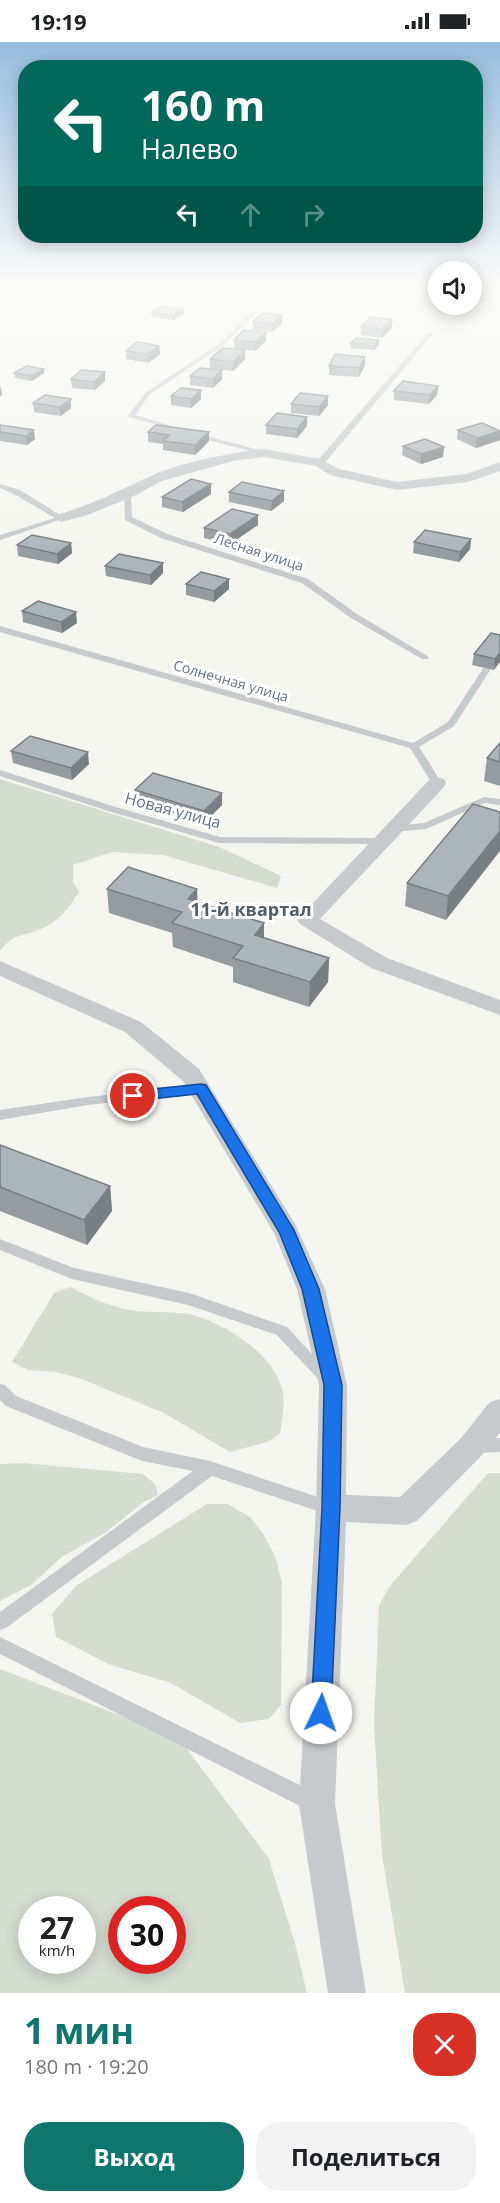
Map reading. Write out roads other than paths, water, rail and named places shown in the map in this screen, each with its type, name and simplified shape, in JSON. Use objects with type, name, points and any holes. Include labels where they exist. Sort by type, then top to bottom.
[{"type":"street","points":[[61,518],[127,494],[157,478],[232,457],[264,453],[320,464],[335,472],[397,486],[468,478],[500,466]]},
{"type":"street","points":[[436,783],[307,920],[379,963],[500,1008]]},
{"type":"street","points":[[0,968],[133,1027],[191,1075],[286,1230],[311,1289],[333,1385],[331,1508],[317,1804],[347,1993]]},
{"type":"street","points":[[331,1508],[406,1511],[485,1446],[500,1411]]},
{"type":"lane","points":[[178,373],[148,393],[132,416],[264,453]]},
{"type":"lane","points":[[320,464],[397,373]]},
{"type":"lane","points":[[0,486],[17,492],[61,518]]},
{"type":"lane","name":"Лесная улица","points":[[127,494],[128,518],[164,536],[305,581],[354,616],[425,657]]},
{"type":"lane","points":[[0,538],[61,518]]},
{"type":"lane","name":"Солнечная улица","points":[[0,629],[414,746]]},
{"type":"lane","points":[[436,783],[414,746],[452,724],[487,669]]},
{"type":"lane","name":"Новая улица","points":[[0,772],[112,809],[219,840],[386,835],[426,825],[484,800],[500,802]]},
{"type":"lane","points":[[0,1115],[88,1101],[201,1089]]},
{"type":"lane","points":[[0,1244],[72,1273],[189,1299],[282,1331],[333,1385]]},
{"type":"lane","points":[[0,1390],[11,1401],[142,1454],[210,1468],[331,1508]]},
{"type":"lane","points":[[0,1622],[210,1468]]},
{"type":"lane","points":[[0,1645],[317,1804]]},
{"type":"district","name":"11-й квартал","points":[[251,910]]}]
